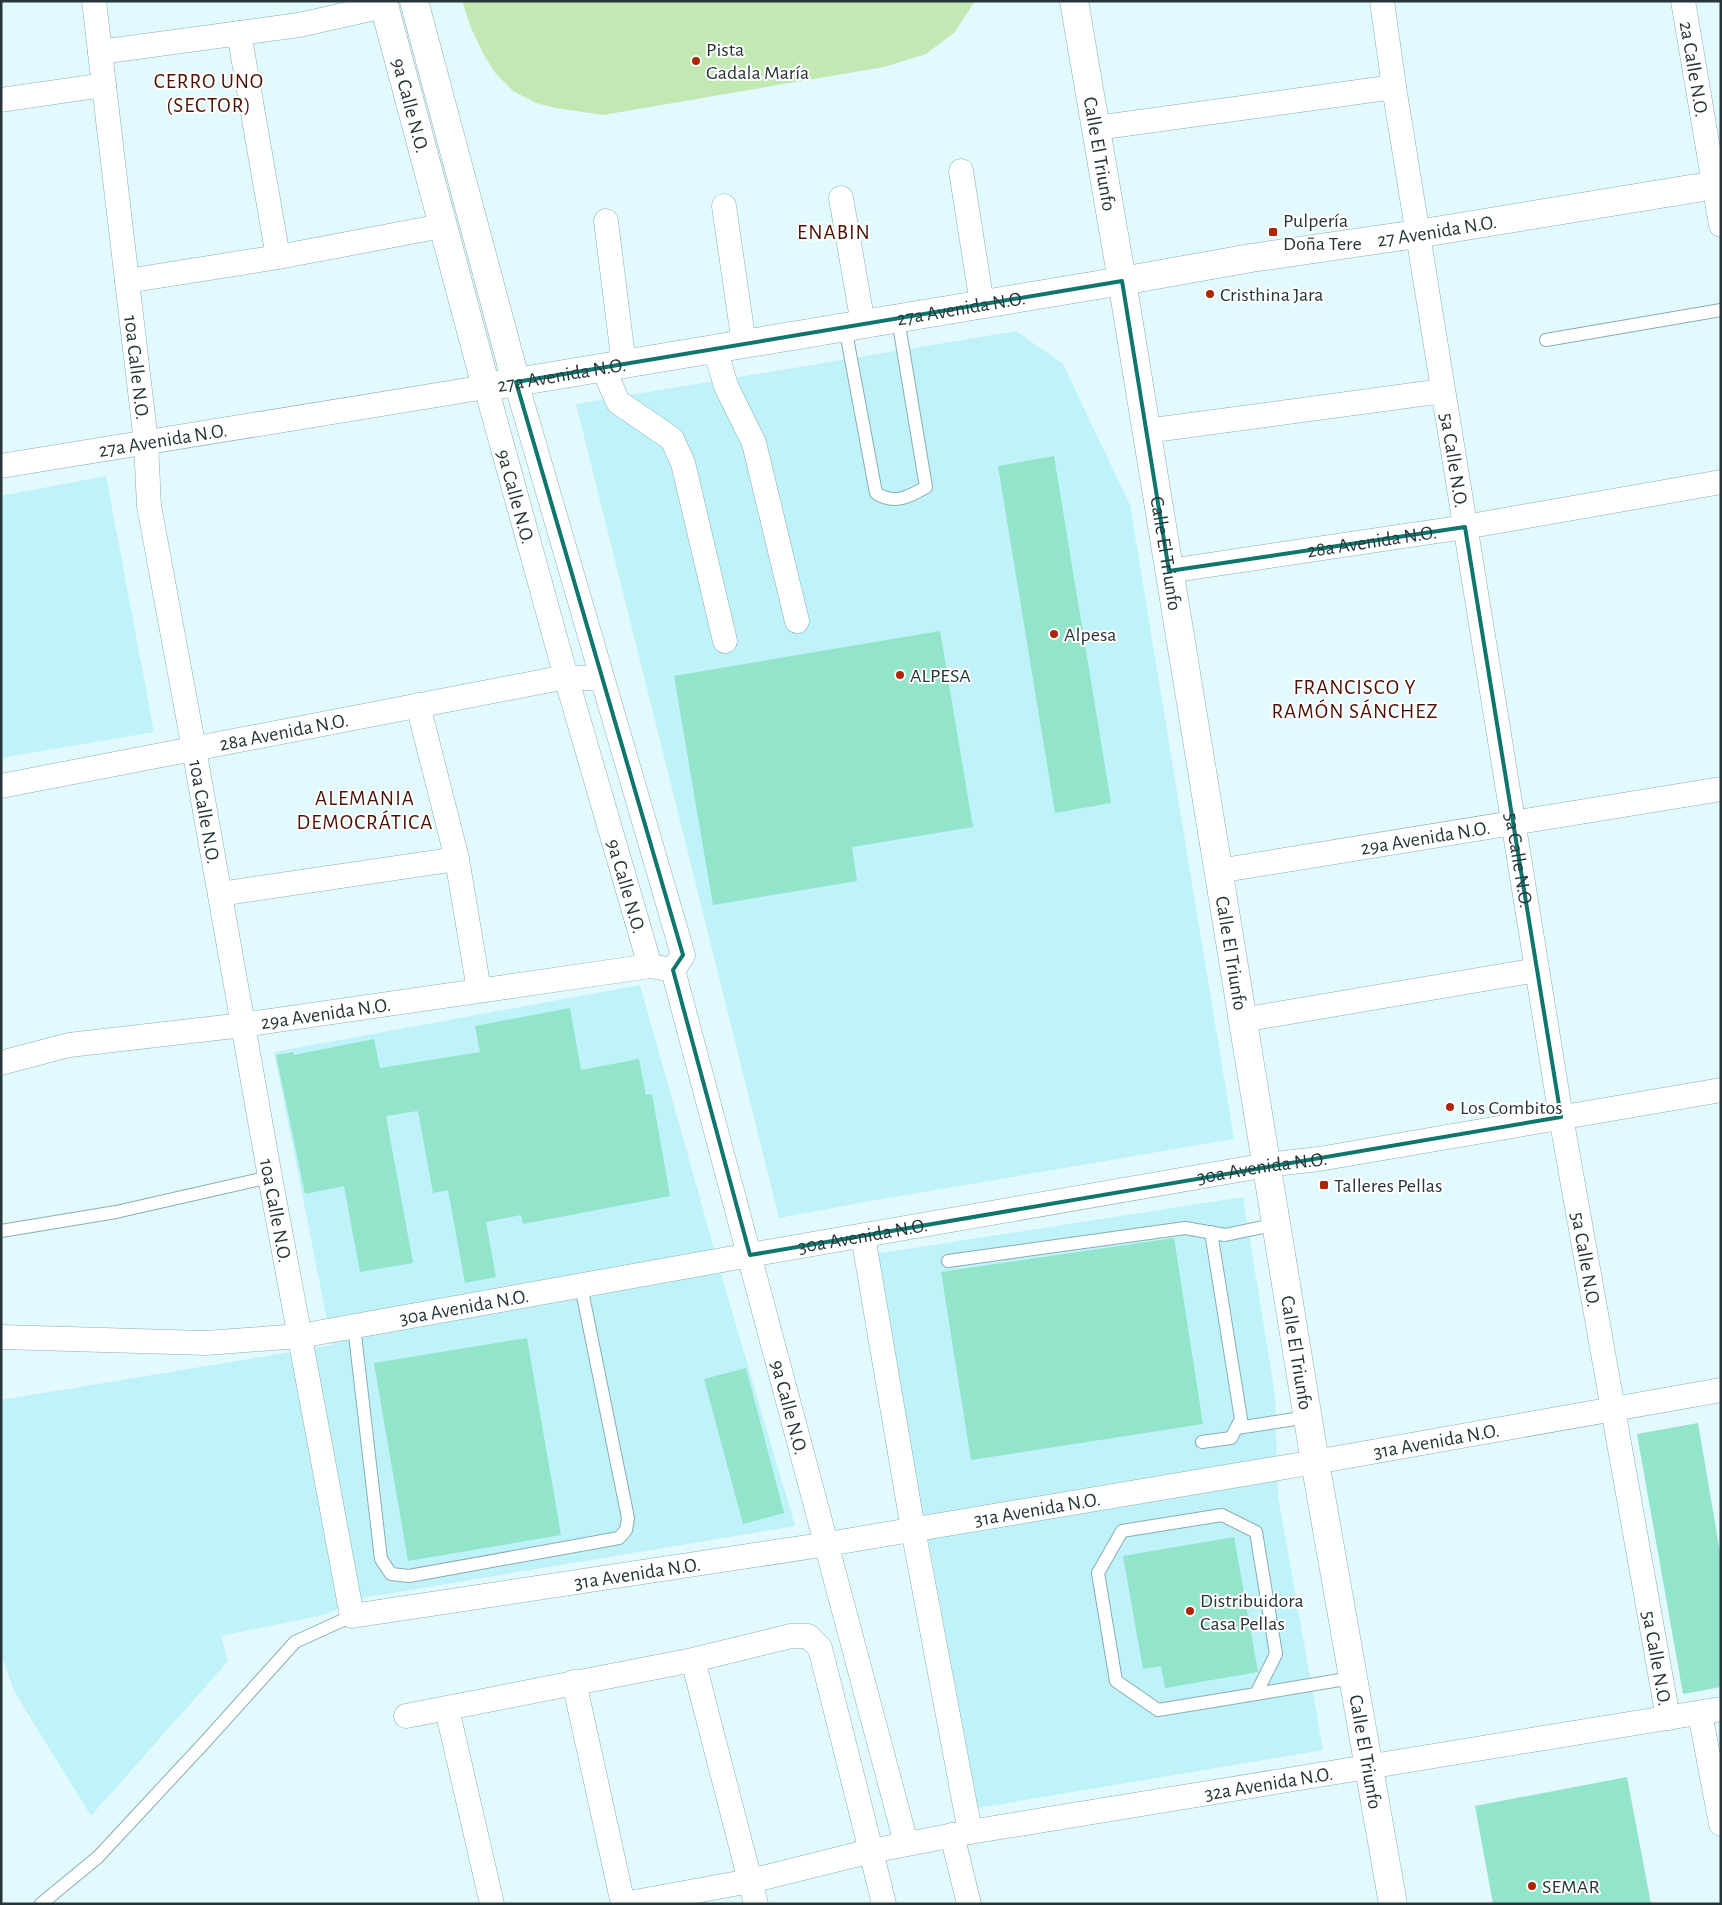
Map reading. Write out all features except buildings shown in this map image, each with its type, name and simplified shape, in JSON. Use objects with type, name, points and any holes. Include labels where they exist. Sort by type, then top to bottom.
[{"type":"main road","name":"9a Calle N.O.","points":[[414,1],[516,382]]},
{"type":"main road","name":"Calle El Triunfo","points":[[1074,1],[1122,281],[1315,1462],[1393,1904]]},
{"type":"main road","name":"9a Calle N.O.","points":[[384,4],[486,387]]},
{"type":"main road","name":"27 Avenida N.O.","points":[[1122,281],[1251,258],[1418,234],[1718,184]]},
{"type":"main road","name":"27a Avenida N.O.","points":[[486,387],[1122,281]]},
{"type":"street","name":"10a Calle N.O.","points":[[94,1],[146,442],[149,506],[270,1177],[352,1616]]},
{"type":"street","name":"5a Calle N.O.","points":[[1382,1],[1394,87],[1512,823],[1561,1117],[1668,1718]]},
{"type":"street","name":"2a Calle N.O.","points":[[1683,1],[1718,184],[1721,225]]},
{"type":"street","points":[[100,52],[299,25],[384,4]]},
{"type":"street","points":[[240,33],[278,257]]},
{"type":"street","points":[[1,100],[104,85]]},
{"type":"street","points":[[1096,128],[1394,87]]},
{"type":"street","points":[[961,171],[982,304]]},
{"type":"street","points":[[841,198],[854,326]]},
{"type":"street","points":[[724,206],[744,344]]},
{"type":"street","points":[[606,221],[613,366],[618,402],[672,439],[682,463],[724,641]]},
{"type":"street","points":[[127,281],[278,257],[442,226]]},
{"type":"street","points":[[715,349],[726,386],[754,443],[797,621]]},
{"type":"street","name":"9a Calle N.O.","points":[[516,382],[683,955],[674,970],[906,1843]]},
{"type":"street","name":"9a Calle N.O.","points":[[486,387],[566,677],[650,966]]},
{"type":"street","name":"27a Avenida N.O.","points":[[1,466],[486,387]]},
{"type":"street","points":[[1146,431],[1443,391]]},
{"type":"street","name":"28a Avenida N.O.","points":[[1169,571],[1465,527],[1721,482]]},
{"type":"street","name":"28a Avenida N.O.","points":[[1,786],[566,677],[602,679]]},
{"type":"street","points":[[418,705],[457,859],[479,990]]},
{"type":"street","name":"29a Avenida N.O.","points":[[1218,871],[1721,788]]},
{"type":"street","points":[[220,894],[457,859]]},
{"type":"street","points":[[650,966],[674,970]]},
{"type":"street","name":"29a Avenida N.O.","points":[[1,1063],[69,1045],[243,1025],[650,966]]},
{"type":"street","points":[[1242,1020],[1537,970]]},
{"type":"street","name":"30a Avenida N.O.","points":[[1,1337],[206,1343],[300,1336],[1267,1165],[1319,1159],[1721,1090]]},
{"type":"street","points":[[863,1236],[913,1529],[961,1834],[970,1904]]},
{"type":"street","name":"31a Avenida N.O.","points":[[352,1616],[828,1544],[1315,1462],[1721,1390]]},
{"type":"street","points":[[406,1716],[693,1660],[791,1636],[808,1636],[820,1648],[884,1904]]},
{"type":"street","points":[[693,1660],[753,1892]]},
{"type":"street","points":[[574,1682],[623,1904]]},
{"type":"street","points":[[447,1709],[492,1904]]},
{"type":"street","points":[[1710,1711],[1721,1824]]},
{"type":"street","name":"32a Avenida N.O.","points":[[623,1904],[753,1892],[871,1851],[906,1843],[1710,1711]]},
{"type":"lane","points":[[1546,340],[1721,310]]},
{"type":"lane","points":[[854,326],[876,493],[885,499],[910,497],[926,487],[898,319]]},
{"type":"lane","points":[[1,1231],[116,1212],[270,1177]]},
{"type":"lane","points":[[948,1261],[1186,1228],[1225,1234],[1277,1224]]},
{"type":"lane","points":[[1202,1442],[1232,1438],[1241,1419],[1211,1232]]},
{"type":"lane","points":[[354,1326],[381,1559],[391,1574],[409,1576],[619,1538],[626,1530],[628,1518],[581,1286]]},
{"type":"lane","points":[[1237,1428],[1308,1417]]},
{"type":"lane","points":[[1256,1694],[1276,1654],[1256,1532],[1222,1514],[1122,1531],[1098,1573],[1116,1681],[1158,1710],[1256,1694],[1352,1678]]},
{"type":"lane","points":[[41,1904],[98,1857],[295,1642],[352,1616]]},
{"type":"highlighted area","points":[[1122,281],[1169,571],[1465,527],[1561,1117],[750,1255],[673,970],[683,955],[516,382]]},
{"type":"shaded area","name":"ALPESA","points":[[1016,331],[1063,364],[1130,505],[1234,1139],[779,1218],[576,404]]},
{"type":"shaded area","points":[[106,476],[154,732],[1,758],[1,496]]},
{"type":"shaded area","points":[[640,985],[726,1291],[795,1526],[368,1597],[323,1615],[221,1636],[228,1661],[91,1816],[14,1691],[1,1653],[1,1400],[332,1345],[274,1052]]},
{"type":"shaded area","points":[[1243,1197],[1275,1395],[1278,1496],[1323,1750],[978,1808],[875,1254]]},
{"type":"green space","name":"Pista Gadala María","points":[[462,1],[975,1],[955,32],[926,54],[884,67],[603,115],[536,103],[513,91],[496,74],[484,55],[471,28]]},
{"type":"place","name":"Pista Gadala María","points":[[696,61]]},
{"type":"place","name":"Pulpería Doña Tere","points":[[1273,232]]},
{"type":"place","name":"Cristhina Jara","points":[[1210,294]]},
{"type":"place","name":"Alpesa","points":[[1054,634]]},
{"type":"place","name":"ALPESA","points":[[900,675]]},
{"type":"place","name":"Los Combitos","points":[[1450,1107]]},
{"type":"place","name":"Talleres Pellas","points":[[1324,1185]]},
{"type":"place","name":"Distribuidora Casa Pellas","points":[[1190,1611]]},
{"type":"place","name":"SEMAR","points":[[1532,1886]]},
{"type":"district","name":"CERRO UNO (SECTOR)","points":[[209,93]]},
{"type":"district","name":"ENABIN","points":[[834,232]]},
{"type":"district","name":"FRANCISCO Y RAMÓN SÁNCHEZ","points":[[1355,699]]},
{"type":"district","name":"ALEMANIA DEMOCRÁTICA","points":[[365,810]]}]
